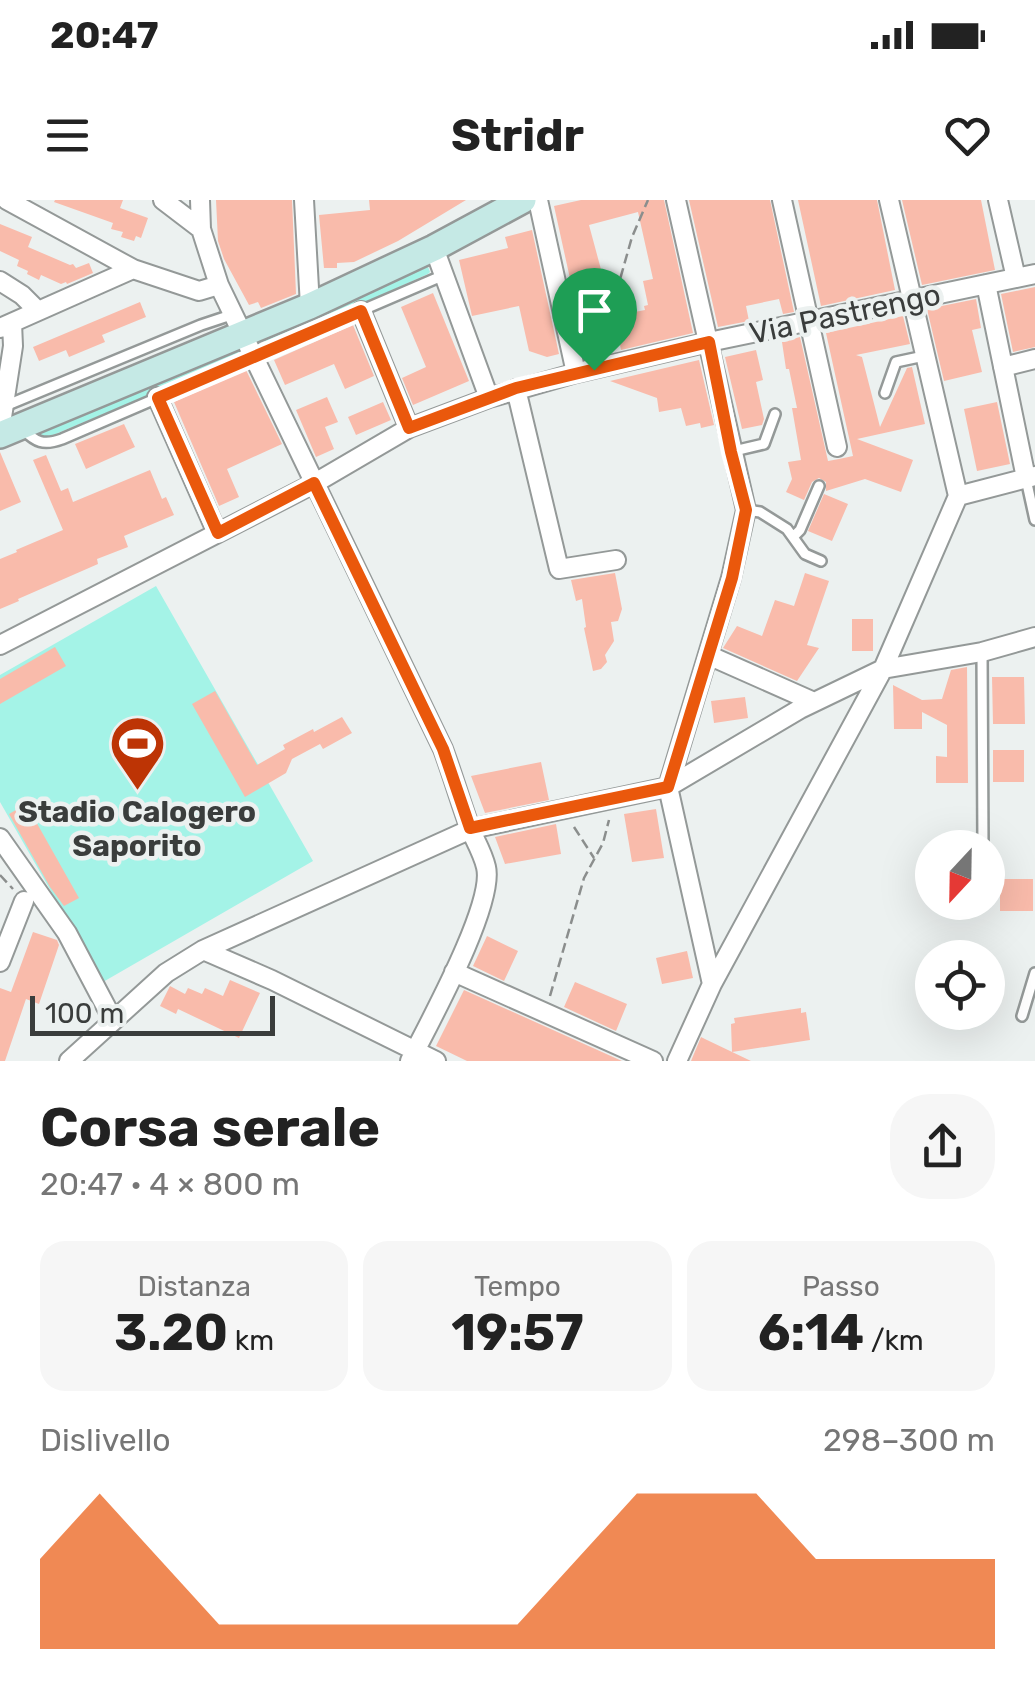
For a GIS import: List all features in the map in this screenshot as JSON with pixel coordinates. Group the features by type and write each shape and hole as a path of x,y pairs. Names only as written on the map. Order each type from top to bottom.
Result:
{"main road":[{"path":"6,424 244,336 434,248 522,200"}],"street":[{"path":"7,200 133,270 198,291 219,285"},
{"path":"163,200 201,229"},
{"path":"200,200 201,229 219,285 443,749 487,868 482,907 412,1056"},
{"path":"304,200 310,306"},
{"path":"538,200 585,372"},
{"path":"676,200 746,510 732,578 668,787 712,984"},
{"path":"782,200 837,448"},
{"path":"677,1061 712,984 883,669 958,496 889,200"},
{"path":"998,200 1026,276"},
{"path":"434,248 489,398"},
{"path":"6,424 12,346 6,325 133,270"},
{"name":"Via Pastrengo","path":"0,645 314,483 409,428 516,388 808,320 1026,276"},
{"path":"0,281 22,294 38,311"},
{"path":"958,496 1030,477 986,284"},
{"path":"361,311 409,428"},
{"path":"1002,367 1035,359"},
{"path":"516,388 559,569 616,560"},
{"path":"158,398 218,533"},
{"path":"69,1061 166,973 203,950 470,828 668,787 814,702 883,669 982,652 1035,637"},
{"path":"708,656 814,702"},
{"path":"0,838 67,933 113,1020"},
{"path":"0,962 24,900"},
{"path":"203,950 272,980 412,1056 436,1061"},
{"path":"454,972 653,1061"}],"lane":[{"path":"6,424 46,444 158,398 244,336 361,311 444,274"},
{"path":"885,393 896,362 924,356"},
{"path":"731,452 764,444 775,414"},
{"path":"1030,477 1035,520"},
{"path":"793,537 820,486"},
{"path":"746,510 760,512 787,529 805,554 821,561"},
{"path":"982,652 982,830"},
{"path":"1022,1016 1035,974"}],"path":[{"path":"585,372 648,200"},
{"path":"545,1012 578,896 603,843 611,814 610,800"},
{"path":"568,809 572,825 594,860"}],"green space":[{"path":"428,267 428,274 269,345 264,343 266,338"},
{"path":"241,348 244,355 46,438 41,436 42,431"},
{"name":"Stadio Calogero Saporito","path":"156,586 313,861 103,982 0,802 0,675"}],"building":[{"path":"55,200 123,200 120,208 148,218 141,238 136,236 134,241 111,229 113,223"},
{"path":"216,200 292,200 296,294 261,308 258,302 249,305 218,241"},
{"path":"369,200 466,200 398,241 354,262 324,268 319,215 370,210"},
{"path":"581,200 664,200 693,333 621,350 618,334 584,342 554,206","holes":["638,212 653,279 643,281 648,305 645,310 609,317 616,285 606,288 589,225"]},
{"path":"689,200 770,200 794,312 783,314 779,299 746,306 749,321 718,327"},
{"path":"798,200 877,200 895,290 821,306"},
{"path":"902,200 981,200 995,270 922,285"},
{"path":"0,224 32,237 28,247 76,268 89,263 93,273 67,284 27,274 17,266 19,260 0,251"},
{"path":"532,230 559,354 547,357 529,351 519,306 472,316 459,260 508,248 505,237"},
{"path":"1035,287 1035,347 1013,352 1001,294"},
{"path":"433,293 469,381 413,405 402,378 426,367 401,307"},
{"path":"976,299 981,328 972,330 982,372 944,381 927,309"},
{"path":"140,302 146,317 102,335 105,342 69,357 66,350 39,361 33,347"},
{"path":"903,316 910,344 856,355 862,357 880,427 907,368 912,367 925,424 857,439 913,460 901,492 865,479 826,491 826,482 819,478 812,482 804,500 786,492 792,479 788,462 801,460 792,408 797,408 782,342 800,337 828,461 853,456 826,333"},
{"path":"353,325 374,376 345,389 334,364 285,385 274,360"},
{"path":"756,350 763,380 756,382 764,419 762,425 742,429 725,357"},
{"path":"699,360 714,425 686,426 681,408 659,412 657,398 610,381"},
{"path":"246,370 282,444 227,469 239,497 219,506 174,402"},
{"path":"327,397 338,422 325,427 334,449 316,457 296,410"},
{"path":"383,402 391,420 356,435 348,417"},
{"path":"997,402 1010,464 977,471 964,409"},
{"path":"124,424 135,447 86,469 75,444"},
{"path":"0,452 21,502 0,511"},
{"path":"46,455 61,491 68,488 73,502 150,470 162,499 166,497 174,515 124,536 128,547 97,559 98,564 0,609 0,559 63,530 33,460"},
{"path":"824,494 848,504 832,541 808,531"},
{"path":"615,573 622,609 618,621 611,622 614,641 605,655 607,662 593,671 582,599 576,601 571,580"},
{"path":"805,573 829,581 807,645 819,648 797,681 723,648 737,626 762,636 775,600 794,606"},
{"path":"852,619 873,619 873,651 852,651"},
{"path":"55,647 66,666 0,704 0,679"},
{"path":"967,667 968,783 936,783 936,756 947,757 947,725 922,712 922,729 894,729 893,685 922,700 942,699 951,670"},
{"path":"992,677 1024,677 1025,724 993,724"},
{"path":"215,691 257,765 285,749 283,745 342,717 352,733 323,749 320,744 292,759 286,773 245,797 192,704"},
{"path":"745,697 748,718 714,723 711,701"},
{"path":"993,750 1024,750 1024,782 993,782"},
{"path":"541,762 549,800 485,813 471,776"},
{"path":"26,804 79,898 64,906 9,814"},
{"path":"656,809 664,858 632,862 624,814"},
{"path":"556,824 561,854 505,864 495,837"},
{"path":"1005,879 1033,879 1033,911 1005,911"},
{"path":"33,932 57,940 59,945 39,1004 26,999 5,1061 0,1061 0,988 11,992"},
{"path":"487,936 518,951 504,981 473,966"},
{"path":"687,951 693,978 662,984 656,958"},
{"path":"230,980 260,993 239,1038 178,1009 176,1014 160,1006 170,986 185,994 188,988 202,994 205,988 223,996"},
{"path":"575,982 627,1004 616,1031 564,1007"},
{"path":"464,990 622,1061 467,1061 436,1046"},
{"path":"801,1008 801,1013 806,1012 810,1040 732,1052 734,1018"},
{"path":"701,1037 707,1040 751,1061 691,1061"}],"place":[{"name":"Stadio Calogero Saporito","path":"137,793"}],"route":[{"path":"361,311 409,428 516,388 594,370 709,342 746,510 732,578 668,787 470,828 443,749 314,483 218,533 158,398 361,311"}]}
